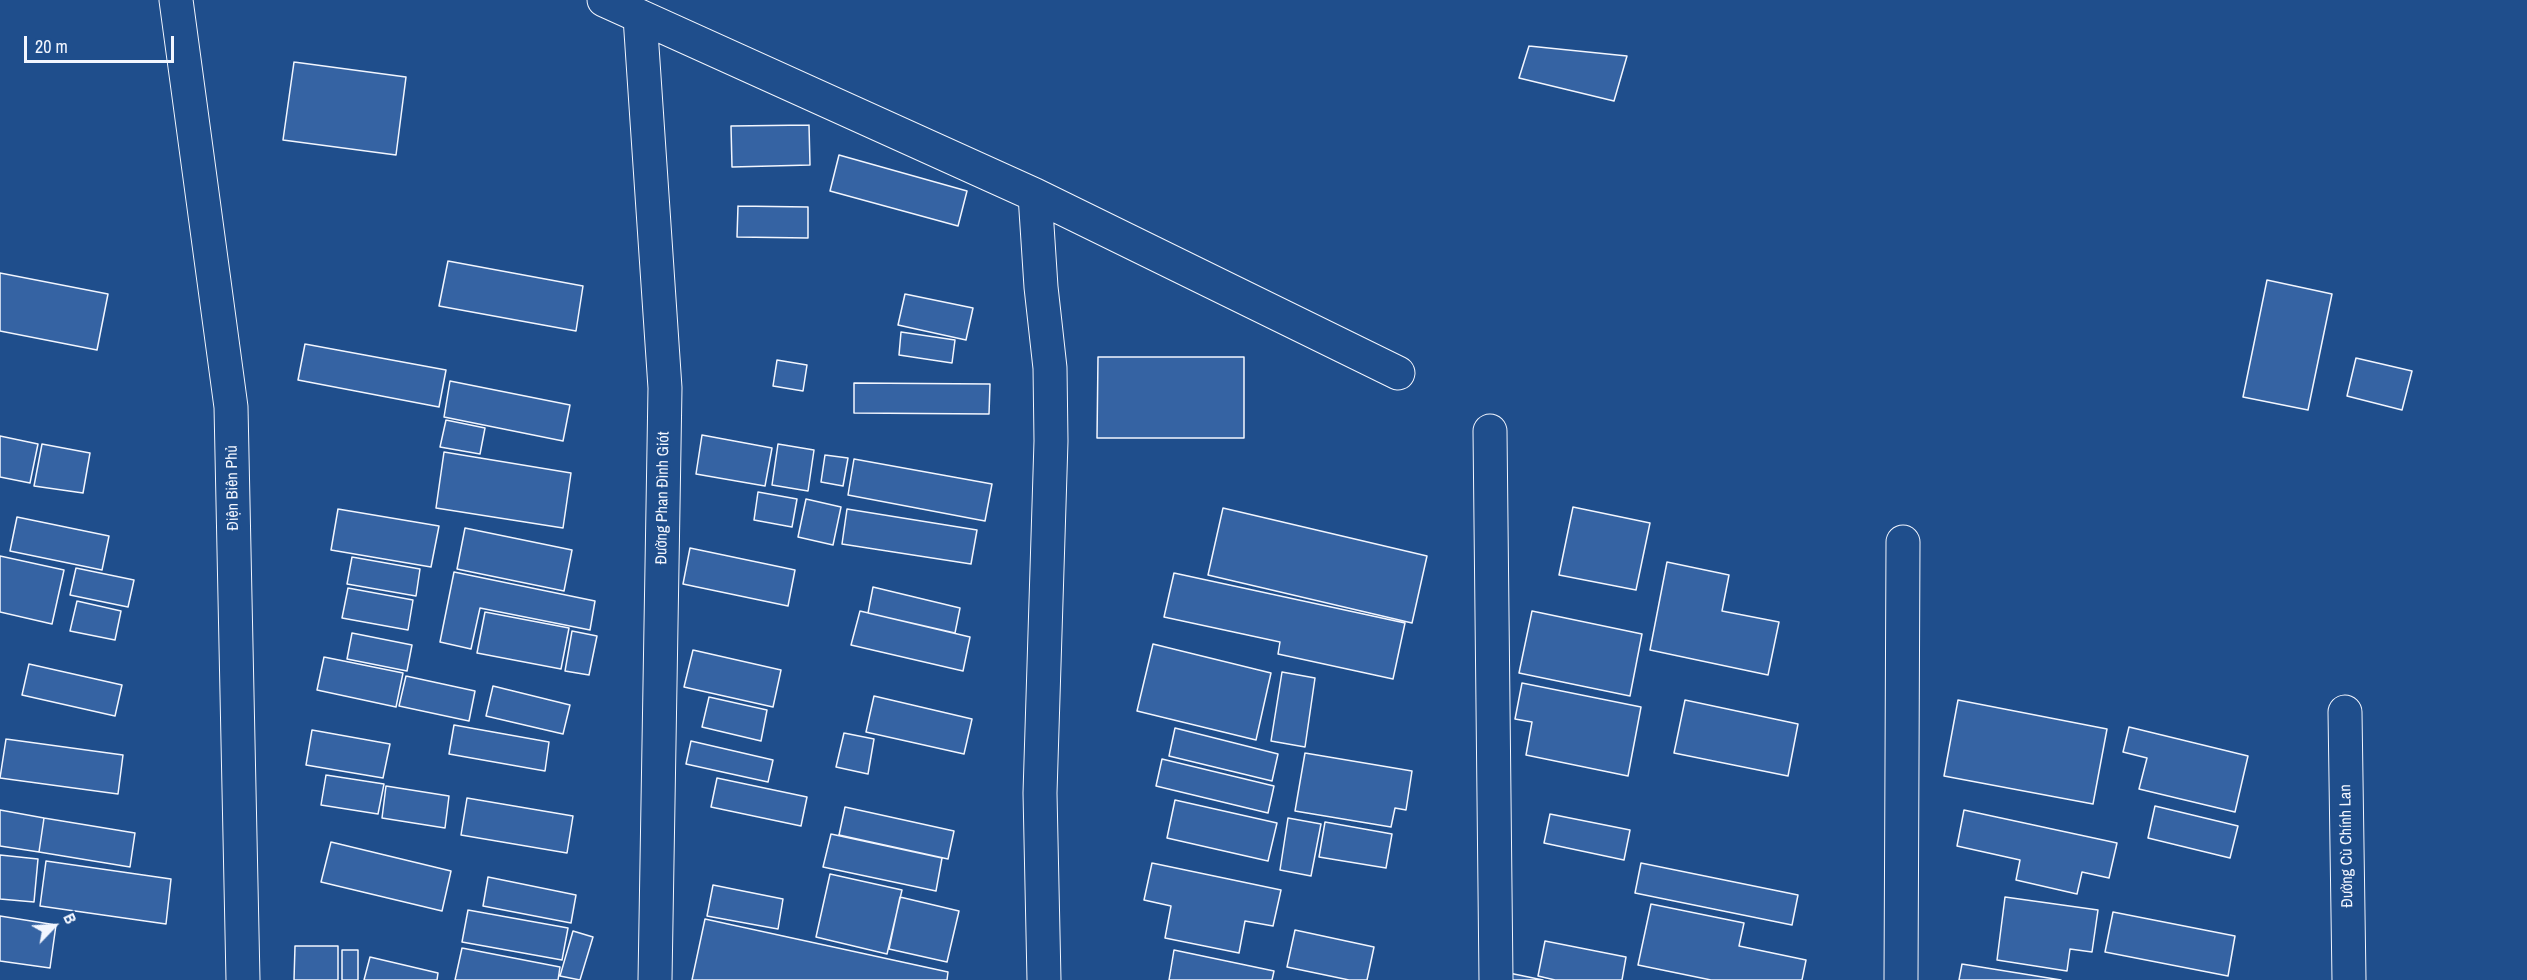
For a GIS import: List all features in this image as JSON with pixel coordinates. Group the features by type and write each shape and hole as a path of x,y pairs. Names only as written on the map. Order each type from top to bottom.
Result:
{"street":[{"name":"Điện Biên Phủ","path":"176,0 231,407 243,980"},
{"path":"604,0 1035,195 1398,374"},
{"name":"Đường Phan Đình Giót","path":"640,17 664,388 656,980"},
{"path":"1035,195 1041,287 1050,368 1051,441 1040,793 1044,980"},
{"path":"1490,431 1496,980"},
{"path":"1902,980 1903,542"},
{"name":"Đường Cù Chính Lan","path":"2345,712 2349,980"}],"building":[{"path":"1529,46 1627,56 1614,101 1519,78"},
{"path":"294,62 406,77 396,155 283,140"},
{"path":"809,125 810,165 732,167 731,126"},
{"path":"839,155 967,191 958,226 830,191"},
{"path":"738,206 808,207 808,238 737,237"},
{"path":"448,261 583,286 576,331 439,306"},
{"path":"0,273 108,294 97,350 0,331"},
{"path":"2267,280 2332,294 2308,410 2243,397"},
{"path":"905,294 973,308 966,340 898,325"},
{"path":"901,332 955,340 952,363 899,355"},
{"path":"305,344 446,370 439,407 298,380"},
{"path":"1098,357 1244,357 1244,438 1097,438"},
{"path":"2356,358 2412,371 2402,410 2347,396"},
{"path":"777,360 807,365 803,391 773,386"},
{"path":"450,381 570,405 563,441 444,417"},
{"path":"854,383 990,384 989,414 854,413"},
{"path":"446,420 485,428 480,454 440,447"},
{"path":"702,435 772,448 765,486 696,474"},
{"path":"0,436 38,444 30,483 0,477"},
{"path":"42,444 90,453 83,493 34,486"},
{"path":"778,444 814,450 808,491 772,485"},
{"path":"444,452 571,473 563,528 436,508"},
{"path":"825,455 848,458 843,486 821,482"},
{"path":"854,459 992,484 985,521 848,495"},
{"path":"758,492 797,499 792,527 754,520"},
{"path":"806,499 841,507 833,545 798,537"},
{"path":"1573,507 1650,523 1636,590 1559,575"},
{"path":"1223,508 1427,556 1412,623 1208,575"},
{"path":"338,509 439,526 431,567 331,550"},
{"path":"847,509 977,530 971,564 842,544"},
{"path":"17,517 109,536 102,570 10,551"},
{"path":"465,528 572,550 564,591 457,569"},
{"path":"690,548 795,570 788,606 683,584"},
{"path":"0,556 64,570 52,624 0,612"},
{"path":"352,557 420,569 416,596 347,584"},
{"path":"1667,562 1729,575 1722,611 1779,622 1768,675 1650,650"},
{"path":"76,568 134,580 128,607 70,595"},
{"path":"454,572 595,601 590,630 480,608 471,649 440,642"},
{"path":"1174,573 1405,623 1393,679 1278,654 1280,642 1164,617"},
{"path":"873,587 960,608 955,633 868,613"},
{"path":"348,588 413,600 408,630 342,618"},
{"path":"77,601 121,611 115,640 70,631"},
{"path":"860,611 970,637 963,671 851,645"},
{"path":"1532,611 1642,634 1630,696 1519,673"},
{"path":"485,612 569,628 561,669 477,653"},
{"path":"572,631 597,636 589,675 565,671"},
{"path":"352,633 412,645 407,671 347,659"},
{"path":"1153,644 1271,673 1256,740 1137,711"},
{"path":"693,650 781,670 773,707 684,687"},
{"path":"324,657 403,673 396,707 317,690"},
{"path":"29,664 122,685 115,716 22,695"},
{"path":"1282,672 1315,678 1305,747 1271,741"},
{"path":"406,676 475,691 469,721 399,706"},
{"path":"1522,683 1641,707 1628,776 1526,755 1532,722 1515,719"},
{"path":"493,686 570,705 563,734 486,716"},
{"path":"874,696 972,719 964,754 866,732"},
{"path":"709,697 767,710 761,741 702,727"},
{"path":"1685,700 1798,724 1788,776 1674,753"},
{"path":"1958,700 2107,729 2093,804 1944,776"},
{"path":"454,725 549,742 545,771 449,754"},
{"path":"2129,727 2248,756 2235,812 2139,789 2147,758 2123,752"},
{"path":"1175,728 1278,754 1272,781 1169,756"},
{"path":"312,730 390,744 383,778 306,765"},
{"path":"844,733 874,739 868,774 836,767"},
{"path":"6,739 123,755 118,794 0,778"},
{"path":"691,741 773,760 768,782 686,764"},
{"path":"1305,753 1412,771 1406,810 1395,808 1391,827 1295,811"},
{"path":"1162,759 1274,786 1268,813 1156,786"},
{"path":"326,775 384,784 378,814 321,805"},
{"path":"717,778 807,797 801,826 711,807"},
{"path":"386,786 449,796 445,828 382,818"},
{"path":"467,798 573,816 567,853 461,835"},
{"path":"1175,800 1277,823 1268,861 1167,838"},
{"path":"2155,806 2238,826 2230,858 2148,838"},
{"path":"845,807 954,831 948,859 839,835"},
{"path":"0,810 44,818 39,852 0,846"},
{"path":"1964,810 2117,843 2109,878 2082,872 2077,894 2016,880 2020,860 1957,846"},
{"path":"1550,814 1630,830 1624,860 1544,843"},
{"path":"44,818 135,833 130,867 39,852"},
{"path":"1288,818 1321,824 1311,876 1280,870"},
{"path":"1325,822 1392,834 1386,868 1319,857"},
{"path":"831,834 942,858 936,891 823,867"},
{"path":"331,842 451,871 442,911 321,882"},
{"path":"0,855 38,859 34,902 0,899"},
{"path":"46,861 171,879 166,924 40,906"},
{"path":"1152,863 1281,890 1273,926 1245,921 1239,953 1165,938 1171,906 1144,900"},
{"path":"1641,863 1798,895 1792,925 1635,893"},
{"path":"830,874 902,890 887,954 816,937"},
{"path":"488,877 576,895 571,923 483,906"},
{"path":"713,885 783,899 778,929 707,916"},
{"path":"900,897 959,911 947,962 889,949"},
{"path":"2005,897 2098,910 2092,952 2070,949 2067,971 1997,960"},
{"path":"1651,904 1744,923 1739,946 1806,960 1802,980 1711,980 1638,965"},
{"path":"468,910 568,928 562,960 462,942"},
{"path":"2113,912 2235,936 2228,976 2105,952"},
{"path":"0,916 56,925 50,968 0,961"},
{"path":"705,919 948,972 947,980 692,980"},
{"path":"1295,930 1374,947 1367,980 1349,980 1287,967"},
{"path":"573,931 593,937 580,980 560,976"},
{"path":"1545,941 1626,957 1622,980 1555,980 1538,976"},
{"path":"295,946 338,946 338,980 294,980"},
{"path":"462,948 560,967 558,980 455,980"},
{"path":"342,950 358,950 358,980 342,980"},
{"path":"1174,950 1274,971 1272,980 1169,980"},
{"path":"370,957 438,973 437,980 364,980"},
{"path":"1962,964 2061,980 1959,980"},
{"path":"1509,973 1543,980 1508,980"}]}
